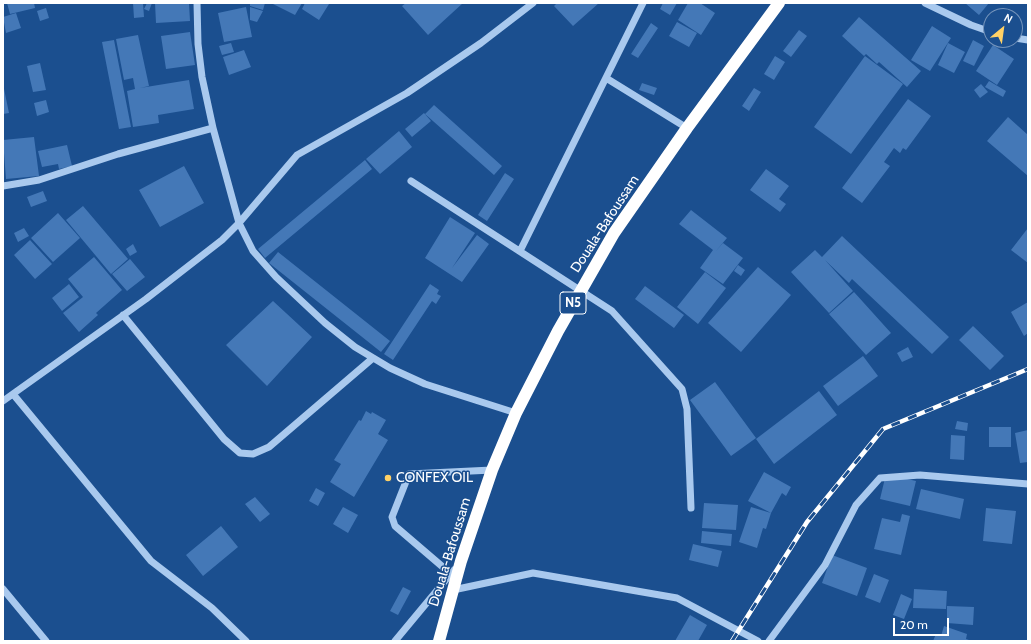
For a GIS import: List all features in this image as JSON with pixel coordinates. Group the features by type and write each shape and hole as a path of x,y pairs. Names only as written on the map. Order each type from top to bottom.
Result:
{"highway":[{"name":"Douala-Bafoussam","path":"439,641 461,561 492,470 516,413 580,290 614,234 686,128 779,3"}],"street":[{"path":"197,3 199,57 213,128 239,223 254,251 276,277 325,323 355,348 390,368 425,384 516,413"},
{"path":"3,402 195,262 222,240 239,223 297,155 408,93 481,43 533,3"},
{"path":"520,251 643,3"},
{"path":"925,3 971,26 983,30"},
{"path":"606,78 686,128"},
{"path":"3,186 39,180 118,154 213,128"},
{"path":"411,181 612,311 682,389 686,409 691,508"},
{"path":"123,315 224,439 240,453 253,454 268,446 373,358"},
{"path":"13,394 151,561 212,608 246,641"},
{"path":"451,574 395,526 392,517 409,474 492,470"},
{"path":"769,641 825,565 856,505 880,478 920,475 1028,484"},
{"path":"395,641 461,561"},
{"path":"453,590 533,573 677,598 758,641"},
{"path":"3,589 46,641"}],"building":[{"path":"7,3 34,3 35,8 10,14"},
{"path":"133,3 143,3 144,17 134,18"},
{"path":"147,3 152,3 149,11 144,9"},
{"path":"155,3 189,3 190,21 156,23"},
{"path":"250,3 265,3 263,10 250,6"},
{"path":"271,3 302,3 295,15"},
{"path":"305,3 329,4 319,20 302,9"},
{"path":"406,3 463,3 428,35 402,6"},
{"path":"557,3 599,3 573,26 554,6"},
{"path":"663,3 677,3 670,15 660,9"},
{"path":"688,3 700,3 715,13 701,35 678,20"},
{"path":"965,3 989,3 983,8 979,15"},
{"path":"246,7 252,37 224,42 218,13"},
{"path":"250,7 263,11 257,22 250,20"},
{"path":"46,8 49,18 40,21 37,11"},
{"path":"16,13 21,28 6,33 3,17"},
{"path":"859,17 921,71 907,87 879,62 877,64 866,54 864,56 842,36"},
{"path":"677,22 697,33 689,47 669,36"},
{"path":"651,23 658,28 638,58 631,54"},
{"path":"932,26 951,38 930,71 911,60"},
{"path":"799,30 807,36 791,57 783,51"},
{"path":"190,32 195,65 166,69 161,36"},
{"path":"138,35 149,86 140,88 189,80 194,109 158,115 159,123 133,127 127,91 135,89 133,78 124,80 116,39"},
{"path":"114,40 131,127 119,129 102,42"},
{"path":"973,40 983,45 974,66 963,61"},
{"path":"231,43 234,52 222,55 219,46"},
{"path":"948,43 965,52 954,73 938,65"},
{"path":"991,48 998,48 1014,59 997,85 976,71"},
{"path":"244,50 251,67 229,75 223,57"},
{"path":"775,56 785,62 774,80 764,74"},
{"path":"865,56 903,84 851,154 814,127"},
{"path":"40,63 46,90 33,92 27,66"},
{"path":"989,81 1006,91 1003,97 985,87"},
{"path":"642,83 657,88 654,95 639,90"},
{"path":"3,84 9,113 3,114"},
{"path":"981,84 988,92 980,98 974,90"},
{"path":"754,88 761,92 749,111 742,106"},
{"path":"908,99 931,116 906,150 903,148 900,153 894,148 884,162 890,166 862,203 842,188"},
{"path":"46,100 49,112 37,116 34,103"},
{"path":"434,105 502,166 494,175 425,114"},
{"path":"424,113 431,121 412,137 405,129"},
{"path":"1008,117 1028,135 1028,176 987,141"},
{"path":"399,131 412,147 380,174 366,159"},
{"path":"34,137 39,176 6,179 3,140"},
{"path":"67,145 72,166 59,169 58,164 42,167 38,151"},
{"path":"365,160 372,169 265,258 258,249"},
{"path":"184,166 204,203 160,227 139,190"},
{"path":"766,169 789,186 779,199 786,204 780,212 750,190"},
{"path":"505,173 514,179 487,221 478,215"},
{"path":"43,191 47,201 31,207 27,197"},
{"path":"83,206 128,259 111,274 66,220"},
{"path":"691,210 727,238 715,252 723,243 743,258 723,284 700,268 713,250 679,224"},
{"path":"58,213 80,238 53,262 31,238"},
{"path":"450,217 475,233 452,268 477,235 489,244 462,282 425,258"},
{"path":"24,228 29,236 18,242 14,233"},
{"path":"1028,228 1028,263 1011,250"},
{"path":"842,236 949,337 932,354 852,279 849,283 825,260 853,291 829,313 791,272 815,250 822,257"},
{"path":"30,240 52,264 35,279 14,255"},
{"path":"133,244 137,252 130,256 126,249"},
{"path":"278,252 390,341 381,352 269,263"},
{"path":"94,257 122,290 96,313 98,315 79,332 63,313 83,297 68,279"},
{"path":"130,259 145,277 127,291 112,274"},
{"path":"738,265 745,270 741,276 734,271"},
{"path":"758,267 791,295 741,352 708,323"},
{"path":"705,272 726,288 698,324 677,307"},
{"path":"69,284 79,297 62,311 52,298"},
{"path":"430,284 439,290 437,294 441,296 436,304 432,301 393,360 384,354"},
{"path":"645,286 684,315 674,328 635,299"},
{"path":"854,292 891,333 866,355 829,314"},
{"path":"273,301 312,337 267,386 226,345"},
{"path":"1028,302 1028,333 1024,336 1011,312"},
{"path":"973,326 1004,356 990,370 959,340"},
{"path":"908,347 913,357 902,362 897,353"},
{"path":"863,356 878,376 838,406 823,386"},
{"path":"715,382 756,438 731,456 690,400"},
{"path":"819,391 837,415 774,464 756,439"},
{"path":"366,411 371,414 372,412 386,420 378,434 388,440 354,497 330,482 341,464 334,460 359,420 361,421"},
{"path":"957,421 968,423 967,431 955,429"},
{"path":"989,427 1011,427 1011,447 989,447"},
{"path":"1028,430 1028,462 1020,463 1015,433"},
{"path":"951,435 965,436 964,460 950,459"},
{"path":"764,472 791,487 786,496 782,493 771,513 748,501"},
{"path":"886,474 916,481 910,506 880,499"},
{"path":"316,488 325,493 318,506 309,501"},
{"path":"921,489 964,499 960,519 916,509"},
{"path":"255,497 270,514 260,522 245,504"},
{"path":"704,503 738,505 736,530 702,528"},
{"path":"343,507 358,515 348,533 333,524"},
{"path":"751,507 771,513 766,529 763,528 757,548 739,542"},
{"path":"986,508 1016,511 1012,544 983,541"},
{"path":"902,514 910,516 901,555 874,549 882,518 900,522"},
{"path":"221,526 238,547 203,576 186,555"},
{"path":"702,531 732,534 731,546 701,543"},
{"path":"693,544 722,551 718,567 689,560"},
{"path":"832,555 867,568 857,596 822,583"},
{"path":"874,574 889,580 880,603 865,597"},
{"path":"403,587 411,591 398,615 390,611"},
{"path":"914,589 947,591 946,609 913,608"},
{"path":"901,594 912,599 904,619 893,615"},
{"path":"947,606 974,607 973,625 947,623"},
{"path":"690,615 707,625 698,641 675,641"},
{"path":"944,626 967,634 966,639 972,641 933,641 936,634 941,636"}],"railway":[{"path":"732,641 807,522 883,429 1028,369"}],"place":[{"name":"CONFEX OIL","path":"388,478"}]}
